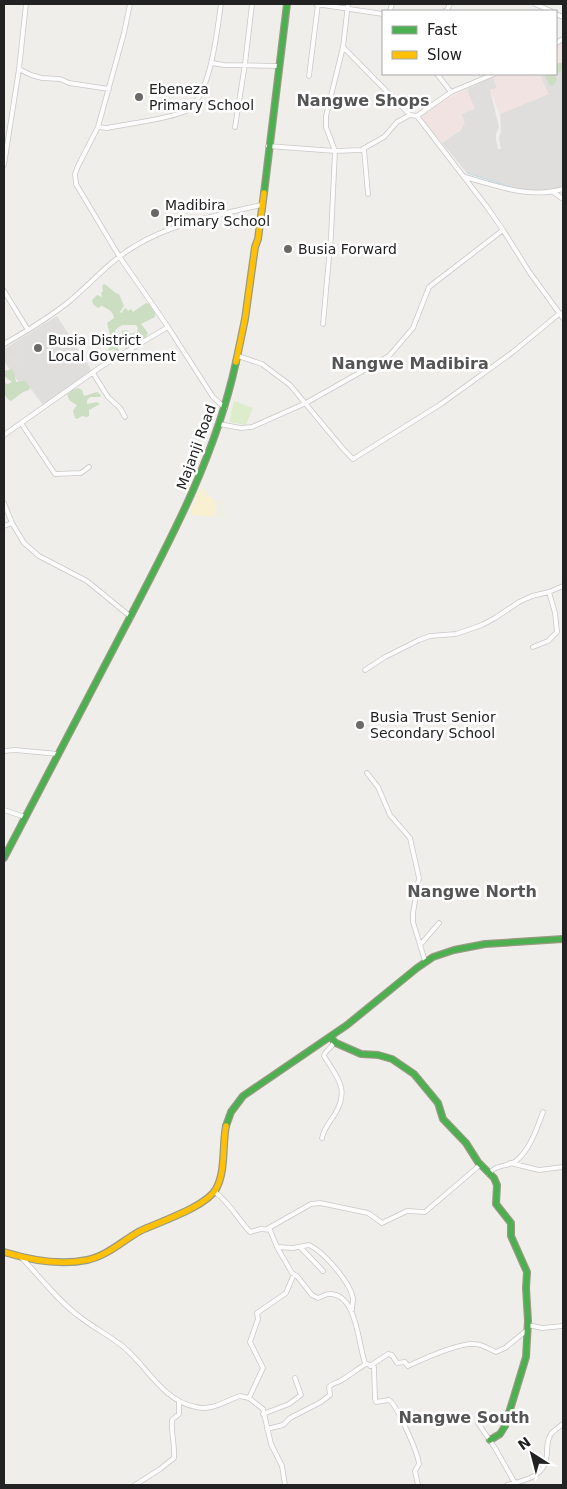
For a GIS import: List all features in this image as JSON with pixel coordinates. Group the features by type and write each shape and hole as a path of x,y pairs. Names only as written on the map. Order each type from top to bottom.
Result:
{"street":[{"path":"4,165 19,69 26,4"},
{"path":"130,4 98,127 78,166 75,179 78,188 119,256 213,397 224,408"},
{"path":"98,127 106,128 184,112 191,107 198,97 212,63 221,4"},
{"path":"235,127 252,4"},
{"name":"Majanji Road","path":"4,858 180,521 201,475 219,424 238,356 255,247 258,239 287,4"},
{"path":"309,76 317,4 348,6 382,14"},
{"path":"535,4 549,10"},
{"path":"323,324 331,236 335,151 326,127 326,116 343,47 348,6"},
{"path":"343,47 410,115"},
{"path":"212,63 224,66 245,64 279,66"},
{"path":"19,69 42,78 60,79 69,83 109,89"},
{"path":"438,75 451,92"},
{"path":"268,146 335,151 364,149 384,137 397,122 410,115 417,116 451,92 492,75"},
{"path":"417,116 504,230 530,273 563,318"},
{"path":"364,149 368,194"},
{"path":"465,177 520,192 553,192 563,189"},
{"path":"553,192 563,199"},
{"path":"4,344 28,330 69,301 119,256 140,243 164,232 261,205"},
{"path":"219,424 241,428 252,427 306,403 389,356 413,328 429,287 504,230"},
{"path":"4,291 28,330"},
{"path":"238,356 262,364 290,385 353,460 441,404 513,352 560,313"},
{"path":"4,435 93,373 168,327"},
{"path":"93,373 108,398 120,408 125,416"},
{"path":"21,422 55,474 81,473 89,467"},
{"path":"4,503 12,523 24,543 39,556 87,580 131,617"},
{"path":"4,526 12,523"},
{"path":"364,670 419,640 430,636 456,634 473,628 495,618 519,602 563,586"},
{"path":"533,647 548,641 557,632 555,613 549,592"},
{"path":"4,751 15,750 58,754"},
{"path":"367,773 378,787 390,815 410,838 419,878 413,922 425,961"},
{"path":"4,810 25,817"},
{"path":"421,944 439,923"},
{"path":"4,1252 21,1258 49,1261 73,1261 98,1256 137,1233 194,1206 215,1192 220,1176 225,1126 234,1107 248,1092 332,1039 425,961 444,952 468,947 563,939"},
{"path":"322,1138 326,1127 337,1110 342,1093 338,1076 324,1055 333,1046 332,1039"},
{"path":"332,1039 361,1054 378,1055 392,1059 414,1074 438,1103 443,1119 466,1143 480,1165 494,1178 497,1185 496,1204 500,1212 511,1223 511,1236 519,1250 527,1272 528,1327 526,1357 505,1426 500,1434 490,1440"},
{"path":"488,1174 491,1170 516,1162 535,1134 543,1112"},
{"path":"510,1163 539,1170 563,1167"},
{"path":"215,1192 222,1197 250,1232 267,1228 311,1204 320,1203 368,1213 382,1223 407,1211 425,1212 480,1165"},
{"path":"267,1228 270,1230 277,1247 294,1274 315,1297 323,1297 329,1294 340,1297 352,1311"},
{"path":"277,1247 302,1248 309,1245 326,1258 344,1279 353,1299 352,1311 363,1357 368,1365 374,1368 376,1402 388,1400 396,1407 417,1453 419,1464 415,1471 418,1485"},
{"path":"302,1248 323,1271"},
{"path":"21,1258 70,1309 80,1318 126,1349 156,1382 179,1401 195,1407 206,1408 240,1396 249,1398 263,1409 266,1429 272,1447 282,1466 285,1485"},
{"path":"249,1398 263,1368 250,1342 258,1320 257,1313 286,1293 294,1274"},
{"path":"266,1429 283,1426 290,1418 321,1402 330,1395 329,1388 333,1383 340,1381 356,1369 388,1354 392,1355 397,1363 405,1362 408,1366 420,1360 473,1344 485,1345 496,1352 505,1348 528,1327 563,1326"},
{"path":"263,1414 289,1404 301,1395 296,1378"},
{"path":"135,1485 174,1458 175,1448 171,1429 172,1420 180,1414 179,1401"},
{"path":"478,1423 515,1484"},
{"path":"507,1485 515,1484 536,1475 543,1469 547,1460 548,1439 563,1424"}],"shaded area":[{"path":"563,42 563,64 557,67 557,45"},
{"path":"563,64 563,186 551,190 521,190 467,173 442,143 461,130 464,121 461,114 474,109 467,89 493,77 497,88 490,90 499,127 496,140 498,149 501,149 499,139 501,130 500,114 548,94 540,75 557,75"},
{"path":"498,75 540,75 548,94 500,114 490,90 497,88 493,77"},
{"path":"467,89 475,109 461,114 465,124 442,143 420,117 438,103"},
{"path":"57,316 92,371 43,405 25,381 20,384 4,361 4,349"},
{"path":"50,323 51,327 13,350 11,347"},
{"path":"7,351 10,355 15,352 21,361 11,367 4,357 4,353"}],"green space":[{"path":"563,63 563,70 557,74 557,64"},
{"path":"544,75 555,75 557,80 554,85 550,86"},
{"path":"104,284 119,294 124,306 120,312 122,313 126,308 128,311 131,309 133,312 146,303 149,304 155,313 155,317 141,324 148,333 145,339 126,350 122,342 118,348 120,354 115,356 114,349 110,352 107,351 109,349 107,345 109,342 113,343 114,340 110,335 107,323 114,318 113,315 110,310 102,306 98,308 93,304 92,300 97,295 102,297 102,286","holes":["122,325 136,325 138,328 137,332 129,334 127,330 122,331 122,338 116,334 115,330"]},
{"path":"12,369 16,382 25,381 30,387 29,390 11,401 5,395 4,383 12,382 4,376 4,371"},
{"path":"78,388 82,390 84,396 97,392 101,395 100,397 90,397 87,400 87,404 97,402 100,404 89,410 89,416 82,416 77,419 73,411 77,405 70,401 67,395 72,390"},
{"path":"234,401 253,408 246,425 229,422"},
{"path":"216,500 223,501 222,511 225,512 224,518 217,517 218,505 215,504"}],"sand":[{"path":"200,489 206,490 205,494 215,500 214,517 192,515 191,509"}],"waterway":[{"path":"467,173 511,187"},
{"path":"557,188 563,186"}],"traffic: fast":[{"path":"264,193 287,4"},
{"path":"4,858 176,528 217,430 236,362"},
{"path":"226,1126 231,1112 243,1096 347,1025 433,957 454,950 485,944 563,939"},
{"path":"330,1037 336,1043 361,1054 378,1055 392,1059 414,1074 438,1103 443,1119 466,1143 478,1162 494,1178 497,1185 496,1204 511,1223 511,1236 527,1272 528,1321 526,1357 505,1426 500,1434 490,1440"}],"traffic: slow":[{"path":"236,362 245,319 264,193"},
{"path":"4,1252 55,1262 87,1260 108,1252 140,1231 193,1208 211,1196 219,1182 223,1166 226,1126"}],"place":[{"name":"Ebeneza Primary School","path":"139,97"},
{"name":"Madibira Primary School","path":"155,213"},
{"name":"Busia Forward","path":"288,249"},
{"name":"Busia District Local Government","path":"38,348"},
{"name":"Busia Trust Senior Secondary School","path":"360,725"}],"district":[{"name":"Nangwe Shops","path":"363,100"},
{"name":"Nangwe Madibira","path":"410,363"},
{"name":"Nangwe North","path":"472,891"},
{"name":"Nangwe South","path":"464,1417"}]}
